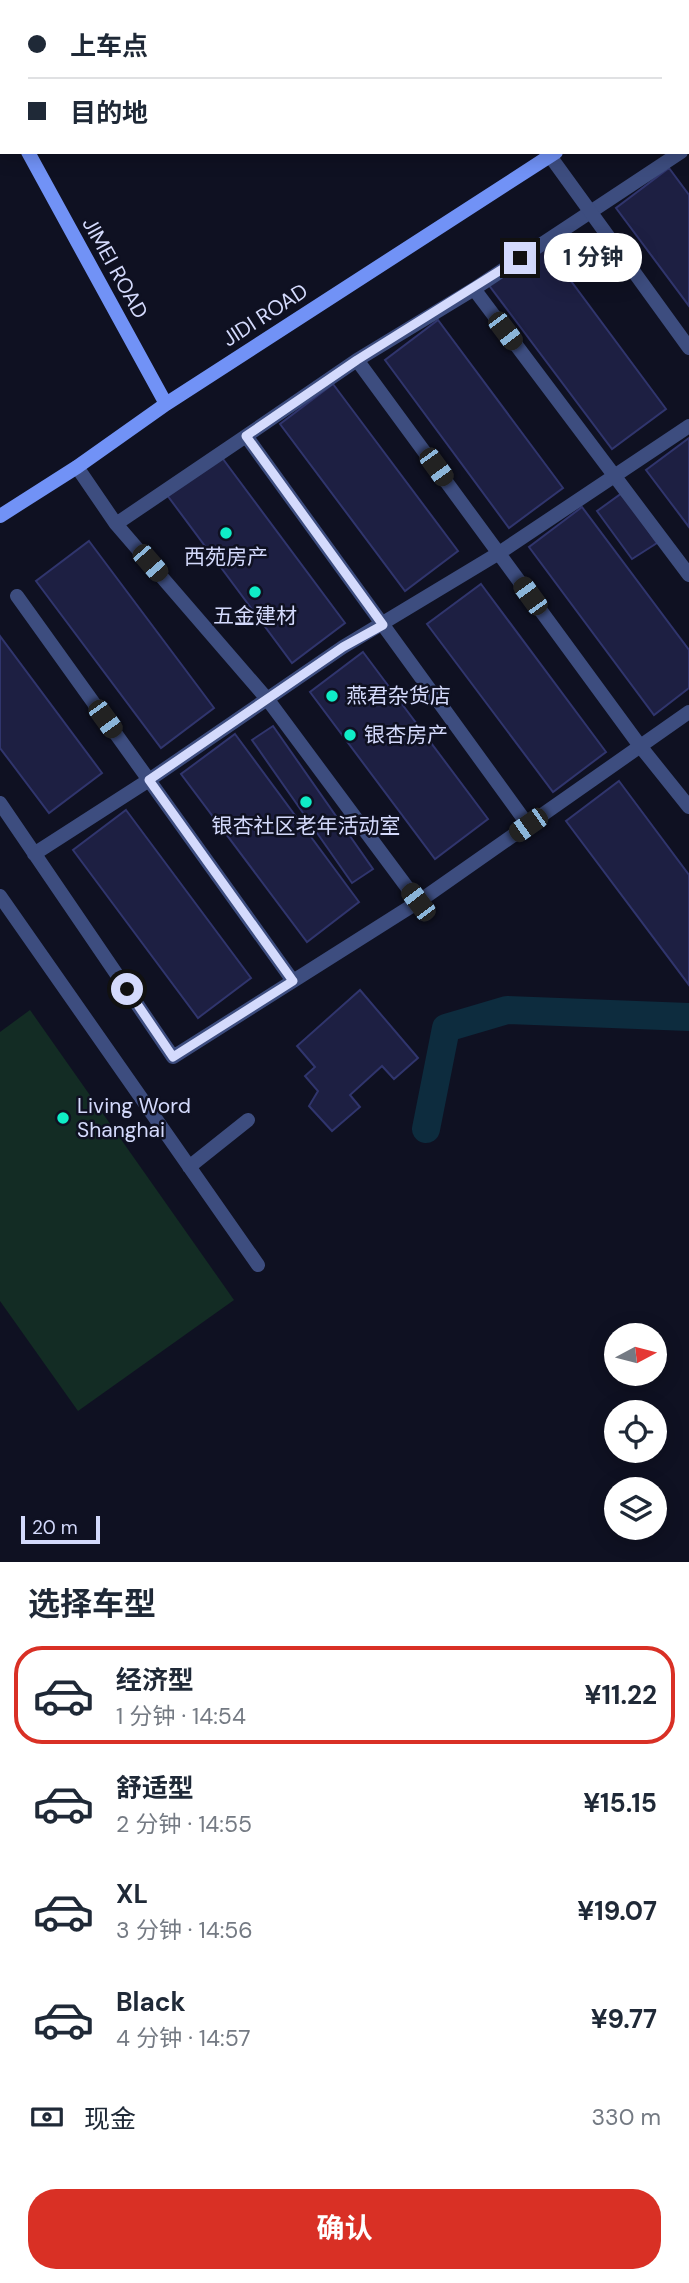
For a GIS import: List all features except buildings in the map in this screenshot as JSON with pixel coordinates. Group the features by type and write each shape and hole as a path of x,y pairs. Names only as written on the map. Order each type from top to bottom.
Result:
{"main road":[{"name":"JIMEI ROAD","path":"29,154 166,404"},
{"name":"JIDI ROAD","path":"0,516 77,467 166,404 553,154"}],"street":[{"path":"553,154 589,210 689,348"},
{"path":"116,524 357,360 474,289 589,210 678,154"},
{"path":"474,289 689,575"},
{"path":"357,360 640,746 689,807"},
{"path":"34,854 149,780 343,647 499,553 689,426"},
{"path":"246,436 528,825"},
{"path":"77,467 116,524 268,699 418,902"},
{"path":"17,596 293,981"},
{"path":"0,803 173,1057 418,902 689,712"},
{"path":"0,896 258,1265"},
{"path":"189,1167 248,1120"}],"green space":[{"name":"Living Word Shanghai","path":"30,1010 234,1300 78,1411 0,1301 0,1032"}],"waterway":[{"path":"426,1129 446,1028 507,1010 689,1017"}],"place":[{"name":"西苑房产","path":"226,533"},
{"name":"五金建材","path":"255,592"},
{"name":"燕君杂货店","path":"332,696"},
{"name":"银杏房产","path":"350,735"},
{"name":"银杏社区老年活动室","path":"306,802"},
{"name":"Living Word Shanghai","path":"63,1118"}],"route":[{"path":"127,989 173,1057 293,981 149,780 343,647 383,625 246,436 357,360 520,258"}]}
